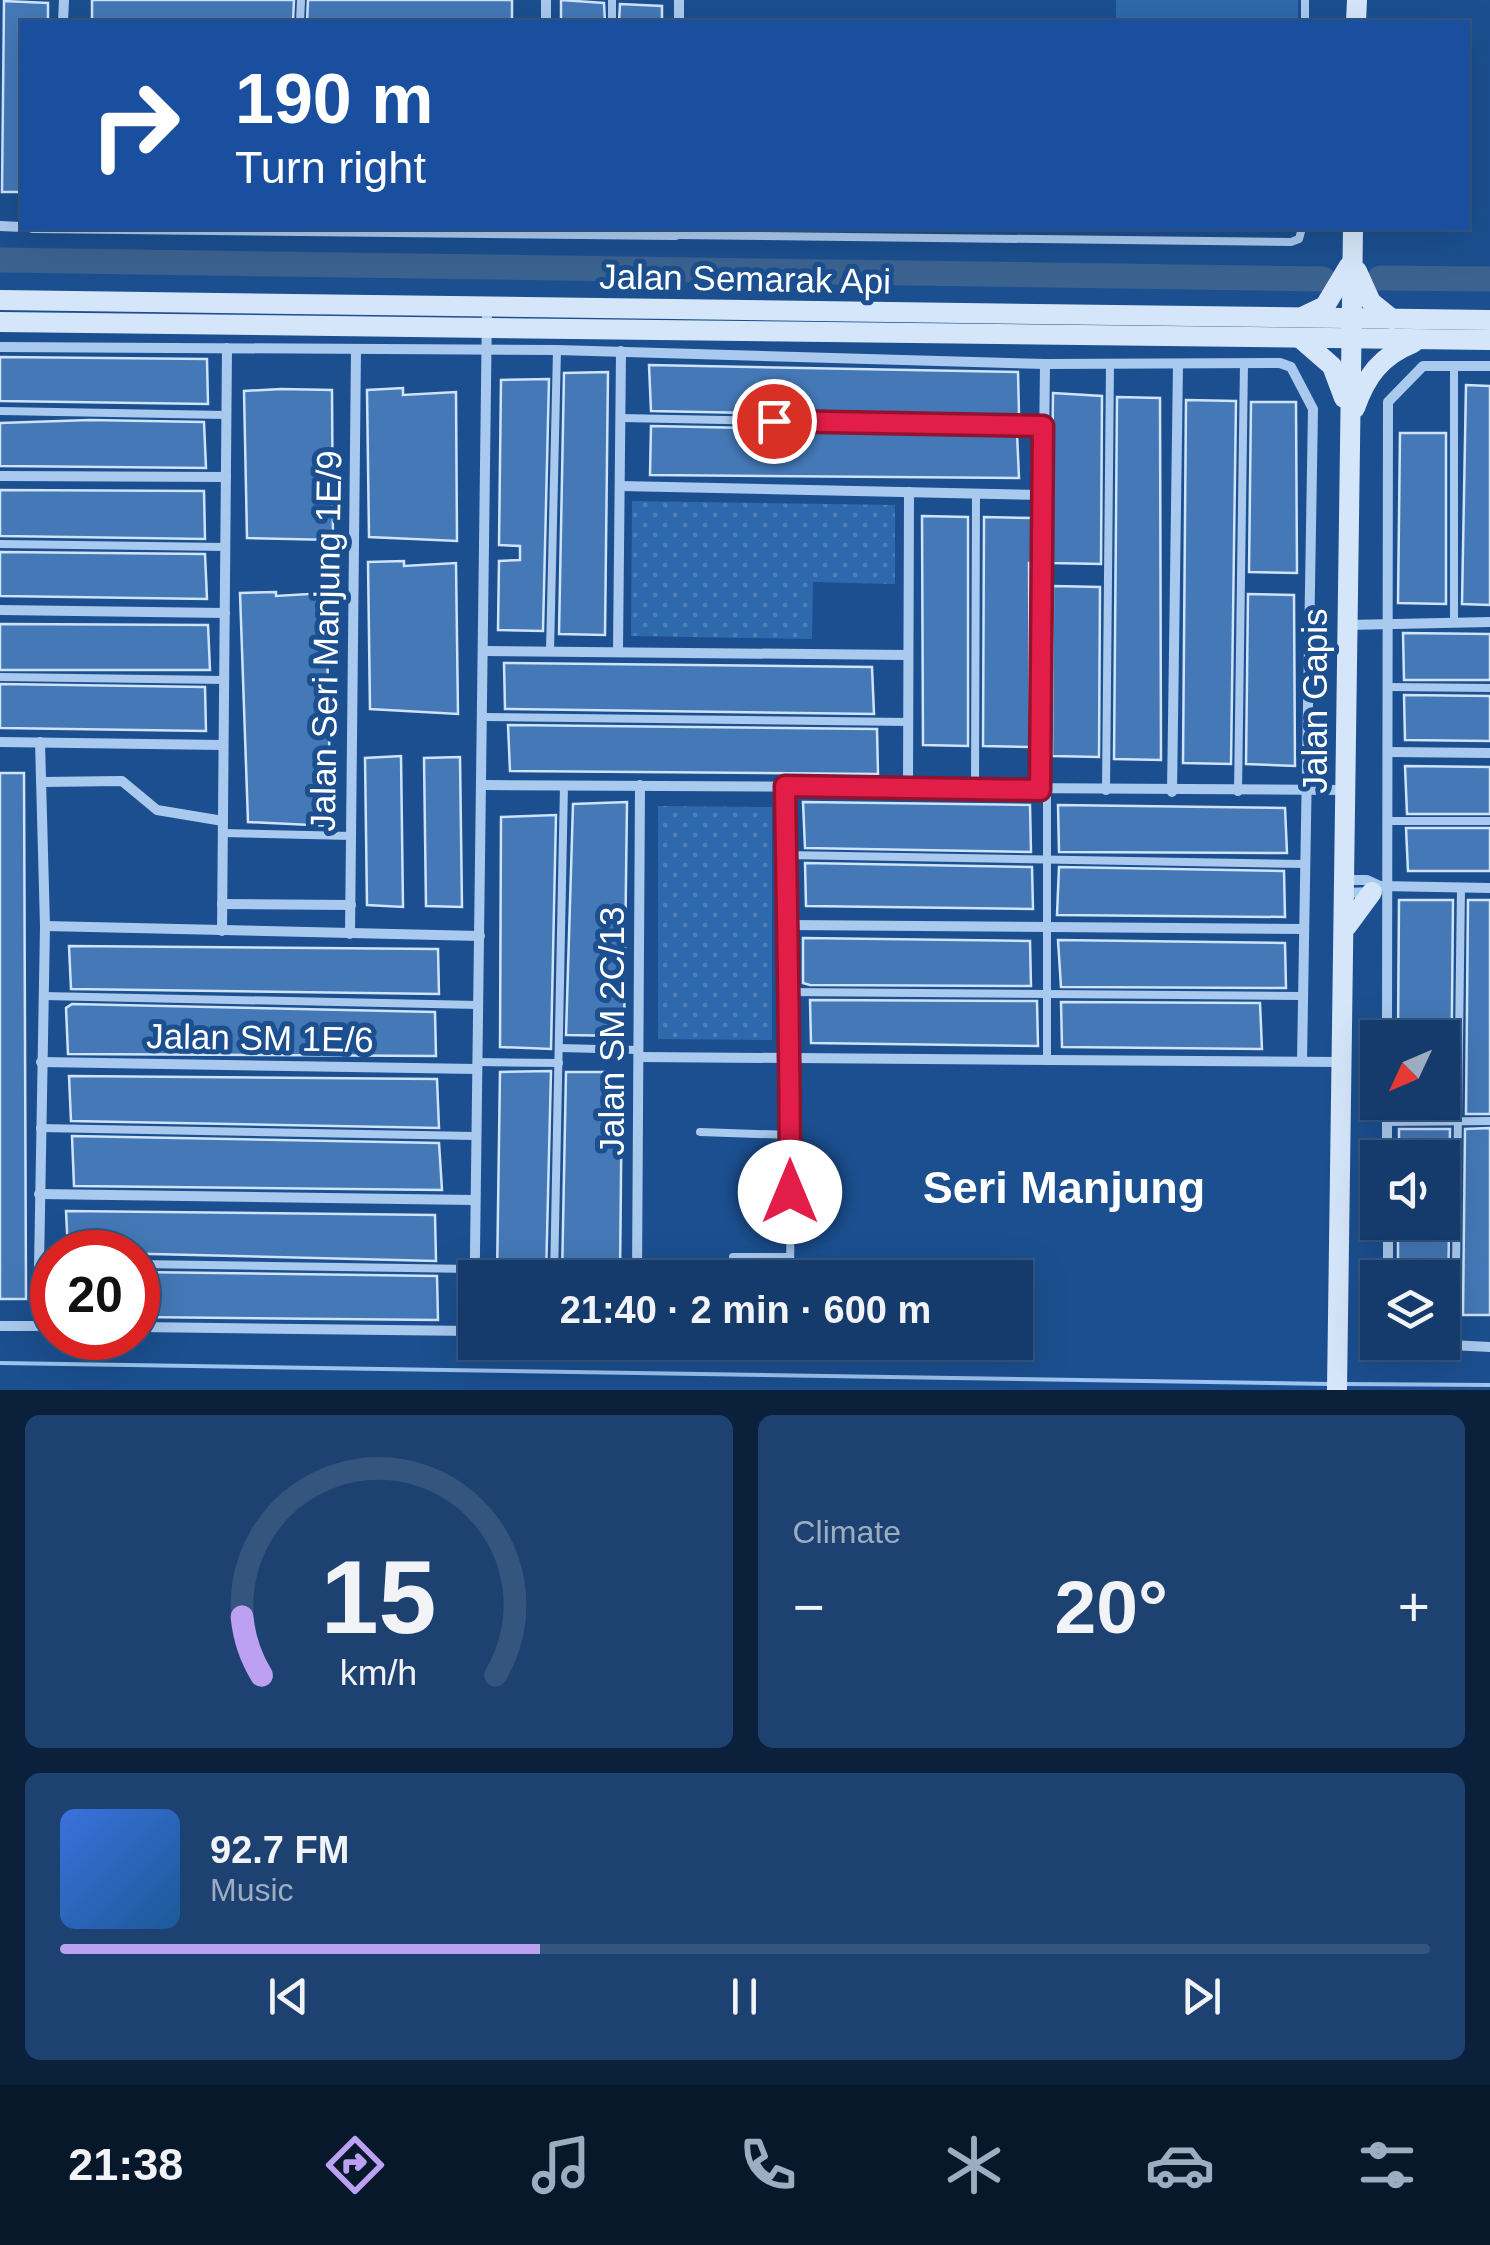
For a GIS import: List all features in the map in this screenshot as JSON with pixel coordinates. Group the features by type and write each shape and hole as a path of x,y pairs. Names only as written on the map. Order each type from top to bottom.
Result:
{"street":[{"path":"543,230 676,231"},
{"name":"Jalan Gapis","path":"1337,1385 1345,930 1366,886 1346,852 1353,230"},
{"path":"1352,260 1372,302 1392,319"},
{"path":"1350,419 1332,366 1299,328 1325,306 1352,260"},
{"name":"Jalan Semarak Api","path":"0,300 486,329"},
{"name":"Jalan Semarak Api","path":"1352,329 1392,319 1490,320"},
{"name":"Jalan Semarak Api","path":"0,322 486,329 1299,328 1352,329 1419,340 1490,340"},
{"path":"474,1260 486,651 486,329"},
{"path":"0,347 356,349 486,329 557,350 1046,364 1244,363 1291,368 1313,409 1302,1062"},
{"path":"1350,419 1372,372 1393,351 1419,340"},
{"path":"222,931 227,348"},
{"name":"Jalan Seri Manjung 1E/9","path":"350,934 356,349"},
{"path":"618,650 621,351"},
{"path":"1044,790 1041,495 1046,364"},
{"path":"1172,792 1178,364"},
{"path":"1385,1020 1366,886 1387,821 1388,402 1424,366 1490,366"},
{"path":"0,476 226,478"},
{"path":"620,486 1041,495"},
{"path":"908,788 909,492"},
{"path":"0,610 224,613"},
{"path":"1347,625 1490,622"},
{"path":"486,651 907,655"},
{"path":"0,742 223,745"},
{"path":"38,1230 45,926 40,742"},
{"path":"1388,752 1490,752"},
{"path":"41,782 122,781 157,810 223,827"},
{"path":"484,785 1172,792 1346,790"},
{"name":"Jalan SM 2C/13","path":"637,1260 642,1054 640,785"},
{"path":"785,786 787,992 792,1060"},
{"path":"1366,886 1490,888"},
{"path":"222,904 351,905"},
{"path":"787,925 1303,929"},
{"path":"45,926 480,936"},
{"path":"642,1054 792,1060 1341,1062"},
{"name":"Jalan SM 1E/6","path":"42,1062 477,1066"},
{"path":"1387,1122 1387,1140"},
{"path":"38,1194 473,1200"},
{"path":"0,1326 30,1326"},
{"path":"160,1327 458,1331"},
{"path":"1460,1346 1490,1347"}],"lane":[{"path":"676,231 1292,242 1299,239 1301,230"},
{"path":"550,650 557,350"},
{"path":"1238,792 1244,363"},
{"path":"1106,791 1110,364"},
{"path":"1454,365 1454,622"},
{"path":"0,411 226,415"},
{"path":"620,418 1043,426"},
{"path":"974,789 976,493"},
{"path":"0,544 225,547"},
{"path":"0,677 224,680"},
{"path":"1389,687 1490,688"},
{"path":"485,717 908,722"},
{"path":"554,1260 564,785"},
{"path":"1044,790 1048,1060"},
{"path":"1387,821 1490,820"},
{"path":"223,827 351,836"},
{"path":"786,855 1303,864"},
{"path":"1456,1260 1461,887"},
{"path":"787,992 1302,996"},
{"path":"43,996 478,1005"},
{"path":"559,1048 642,1054"},
{"path":"789,1260 792,1060"},
{"path":"477,1066 558,1063"},
{"path":"1387,1122 1490,1122"},
{"path":"40,1128 475,1136"},
{"path":"700,1132 790,1135"},
{"path":"732,1257 789,1256"},
{"path":"160,1264 458,1269"}],"shaded area":[{"path":"1116,0 1298,0 1298,20 1116,20"},
{"path":"632,501 895,505 895,584 813,582 812,639 631,636"},
{"path":"658,806 772,807 772,1040 658,1039"}],"building":[{"path":"92,0 294,0 293,20 92,20"},
{"path":"308,0 512,0 512,20 307,20"},
{"path":"561,0 604,3 605,20 561,20"},
{"path":"4,1 48,3 48,20 20,20 20,192 2,192"},
{"path":"620,4 662,6 662,20 619,20"},
{"path":"0,357 207,359 208,404 0,401"},
{"path":"649,365 1018,372 1019,414 1017,418 651,411"},
{"path":"608,372 605,635 559,634 564,373"},
{"path":"549,379 543,631 498,630 499,561 520,560 520,546 499,545 501,380"},
{"path":"1466,385 1490,386 1490,605 1462,604"},
{"path":"403,388 403,395 456,392 457,541 369,537 367,390"},
{"path":"332,390 333,540 247,538 244,391"},
{"path":"1053,393 1102,396 1101,564 1051,563"},
{"path":"1117,397 1160,398 1161,760 1114,759"},
{"path":"1186,400 1236,401 1231,764 1183,763"},
{"path":"1251,402 1296,402 1297,573 1249,572"},
{"path":"204,422 206,468 0,466 0,423"},
{"path":"651,426 1017,433 1019,478 650,475"},
{"path":"1400,433 1446,433 1446,604 1398,603"},
{"path":"0,490 204,491 205,539 0,536"},
{"path":"922,516 968,517 968,746 923,745"},
{"path":"984,517 1034,518 1034,563 1029,563 1030,747 983,746"},
{"path":"0,552 205,554 207,599 0,596"},
{"path":"404,561 404,566 456,563 458,714 370,709 368,562"},
{"path":"1053,586 1100,587 1099,757 1052,756"},
{"path":"276,592 276,596 326,593 331,826 248,822 240,593"},
{"path":"1248,594 1294,595 1295,766 1246,764"},
{"path":"0,624 208,625 210,670 0,670"},
{"path":"1403,633 1490,634 1490,680 1404,680"},
{"path":"504,663 872,667 874,714 505,709"},
{"path":"0,684 205,687 206,731 0,728"},
{"path":"1404,695 1490,696 1490,741 1405,740"},
{"path":"508,725 877,729 878,774 510,771"},
{"path":"401,756 403,907 367,905 365,758"},
{"path":"460,757 462,907 426,906 424,758"},
{"path":"1405,766 1490,767 1490,814 1407,814"},
{"path":"0,773 24,773 26,1299 0,1299"},
{"path":"627,802 624,1036 566,1035 573,804"},
{"path":"803,802 1030,805 1031,852 805,848"},
{"path":"1058,805 1285,808 1287,853 1059,852"},
{"path":"556,815 551,1049 500,1047 501,817"},
{"path":"1406,828 1490,828 1490,871 1408,871"},
{"path":"805,863 1032,867 1033,909 806,906"},
{"path":"1059,867 1284,871 1285,917 1057,915"},
{"path":"1399,900 1453,900 1452,1020 1398,1020"},
{"path":"1468,900 1490,900 1490,1114 1466,1114"},
{"path":"803,938 1030,941 1031,986 810,985 803,983"},
{"path":"1058,940 1285,943 1286,988 1061,987"},
{"path":"69,946 438,949 439,994 71,989"},
{"path":"810,1000 1037,1001 1038,1046 811,1043"},
{"path":"1061,1002 1260,1003 1262,1049 1062,1047"},
{"path":"72,1004 435,1012 436,1056 68,1054 66,1008"},
{"path":"551,1071 546,1260 497,1260 500,1072"},
{"path":"566,1072 622,1072 620,1260 562,1260"},
{"path":"69,1076 437,1079 439,1128 71,1121"},
{"path":"1490,1128 1490,1315 1463,1315 1465,1129"},
{"path":"1399,1129 1450,1129 1450,1140 1399,1140"},
{"path":"72,1136 439,1143 442,1190 74,1186"},
{"path":"66,1211 435,1215 436,1261 160,1254 160,1230 67,1230"},
{"path":"1398,1240 1449,1240 1449,1260 1398,1260"},
{"path":"160,1272 437,1276 438,1320 160,1317"}],"waterway":[{"path":"0,260 1323,279"},
{"path":"1380,278 1490,279"},
{"path":"0,1363 1330,1384"},
{"path":"1345,1384 1490,1385"}],"district":[{"name":"Seri Manjung","path":"1064,1187"}],"route":[{"path":"774,421 1043,426 1040,790 785,786 787,992 792,1060 790,1192"}]}
